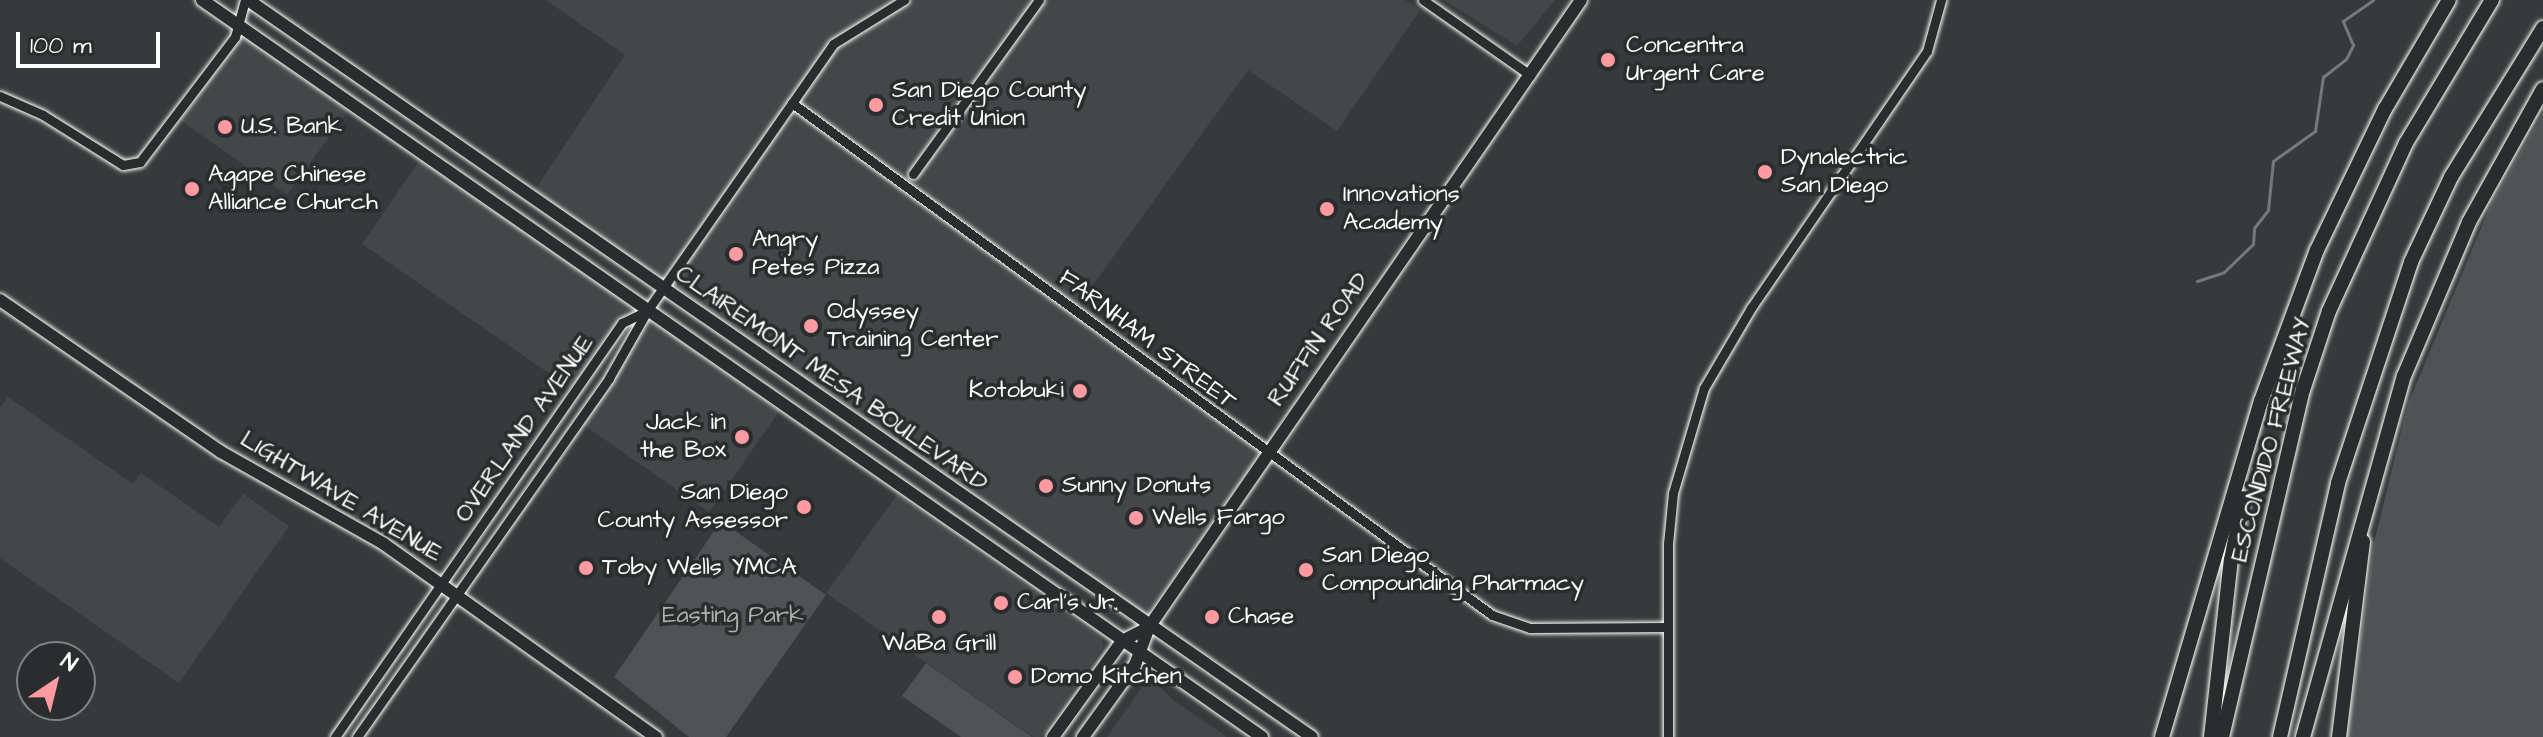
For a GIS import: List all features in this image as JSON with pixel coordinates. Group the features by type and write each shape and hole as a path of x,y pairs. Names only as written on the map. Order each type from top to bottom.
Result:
{"highway":[{"name":"ESCONDIDO FREEWAY","path":"2222,737 2303,390 2329,311 2406,143 2492,0"},
{"path":"2162,737 2276,361 2334,209 2447,2"},
{"path":"2280,737 2338,483 2411,262 2451,177 2543,28"},
{"path":"2303,737 2364,509 2404,376 2434,301 2523,121 2543,89"},
{"path":"2523,121 2543,96"},
{"path":"2211,737 2231,560 2276,361"},
{"path":"2339,737 2359,597 2364,509"}],"main road":[{"name":"CLAIREMONT MESA BOULEVARD","path":"202,0 1262,737"},
{"name":"CLAIREMONT MESA BOULEVARD","path":"247,0 1312,737"},
{"name":"RUFFIN ROAD","path":"1083,737 1141,654 1149,627 1581,0"},
{"name":"LIGHTWAVE AVENUE","path":"0,300 221,452 384,544 656,737"},
{"name":"RUFFIN ROAD","path":"1053,737 1122,641 1149,627"}],"street":[{"path":"0,96 43,115 112,160 132,165 148,157 238,26 247,0"},
{"name":"OVERLAND AVENUE","path":"357,737 638,334 647,311 833,44 904,0"},
{"path":"913,174 1039,0"},
{"path":"1423,0 1530,75"},
{"path":"1668,737 1667,627 1673,493 1704,388 1751,308 1927,51 1941,0"},
{"name":"FARNHAM STREET","path":"792,103 1492,615 1530,628 1667,627"},
{"name":"OVERLAND AVENUE","path":"335,737 622,323 647,311"}],"shaded area":[{"path":"546,0 1405,0 1420,10 1337,131 1248,70 1077,307 1262,451 1144,618 533,193 625,55"},
{"path":"1444,0 1555,0 1517,46"},
{"path":"243,34 350,108 287,195 180,120"},
{"path":"422,157 640,309 579,394 362,244"},
{"path":"651,317 782,407 709,512 581,423"},
{"path":"8,397 133,484 141,473 219,527 243,494 289,526 179,683 0,558 0,408"},
{"path":"897,495 1101,638 1103,647 1041,737 1033,737 826,593"},
{"path":"1153,681 1176,702 1227,737 1107,737 1144,684"}],"green space":[{"path":"2543,113 2543,737 2347,737 2374,543 2408,404 2492,202"},
{"name":"Easting Park","path":"721,521 826,595 726,737 689,737 614,677"},
{"path":"926,663 1032,737 961,737 902,696"}],"waterway":[{"path":"2197,281 2224,272 2253,244 2254,228 2268,210 2273,161 2315,131 2323,77 2346,59 2353,45 2343,21 2373,0"}],"place":[{"name":"Concentra Urgent Care","path":"1608,60"},
{"name":"San Diego County Credit Union","path":"876,105"},
{"name":"U.S. Bank","path":"225,127"},
{"name":"Dynalectric San Diego","path":"1765,172"},
{"name":"Agape Chinese Alliance Church","path":"192,189"},
{"name":"Innovations Academy","path":"1327,209"},
{"name":"Angry Petes Pizza","path":"736,254"},
{"name":"Odyssey Training Center","path":"811,326"},
{"name":"Kotobuki","path":"1080,391"},
{"name":"Jack in the Box","path":"742,437"},
{"name":"Sunny Donuts","path":"1046,486"},
{"name":"San Diego County Assessor","path":"804,507"},
{"name":"Wells Fargo","path":"1136,518"},
{"name":"Toby Wells YMCA","path":"586,568"},
{"name":"San Diego Compounding Pharmacy","path":"1306,570"},
{"name":"Carl's Jr.","path":"1001,603"},
{"name":"WaBa Grill","path":"939,617"},
{"name":"Chase","path":"1212,617"},
{"name":"Domo Kitchen","path":"1015,677"}]}
